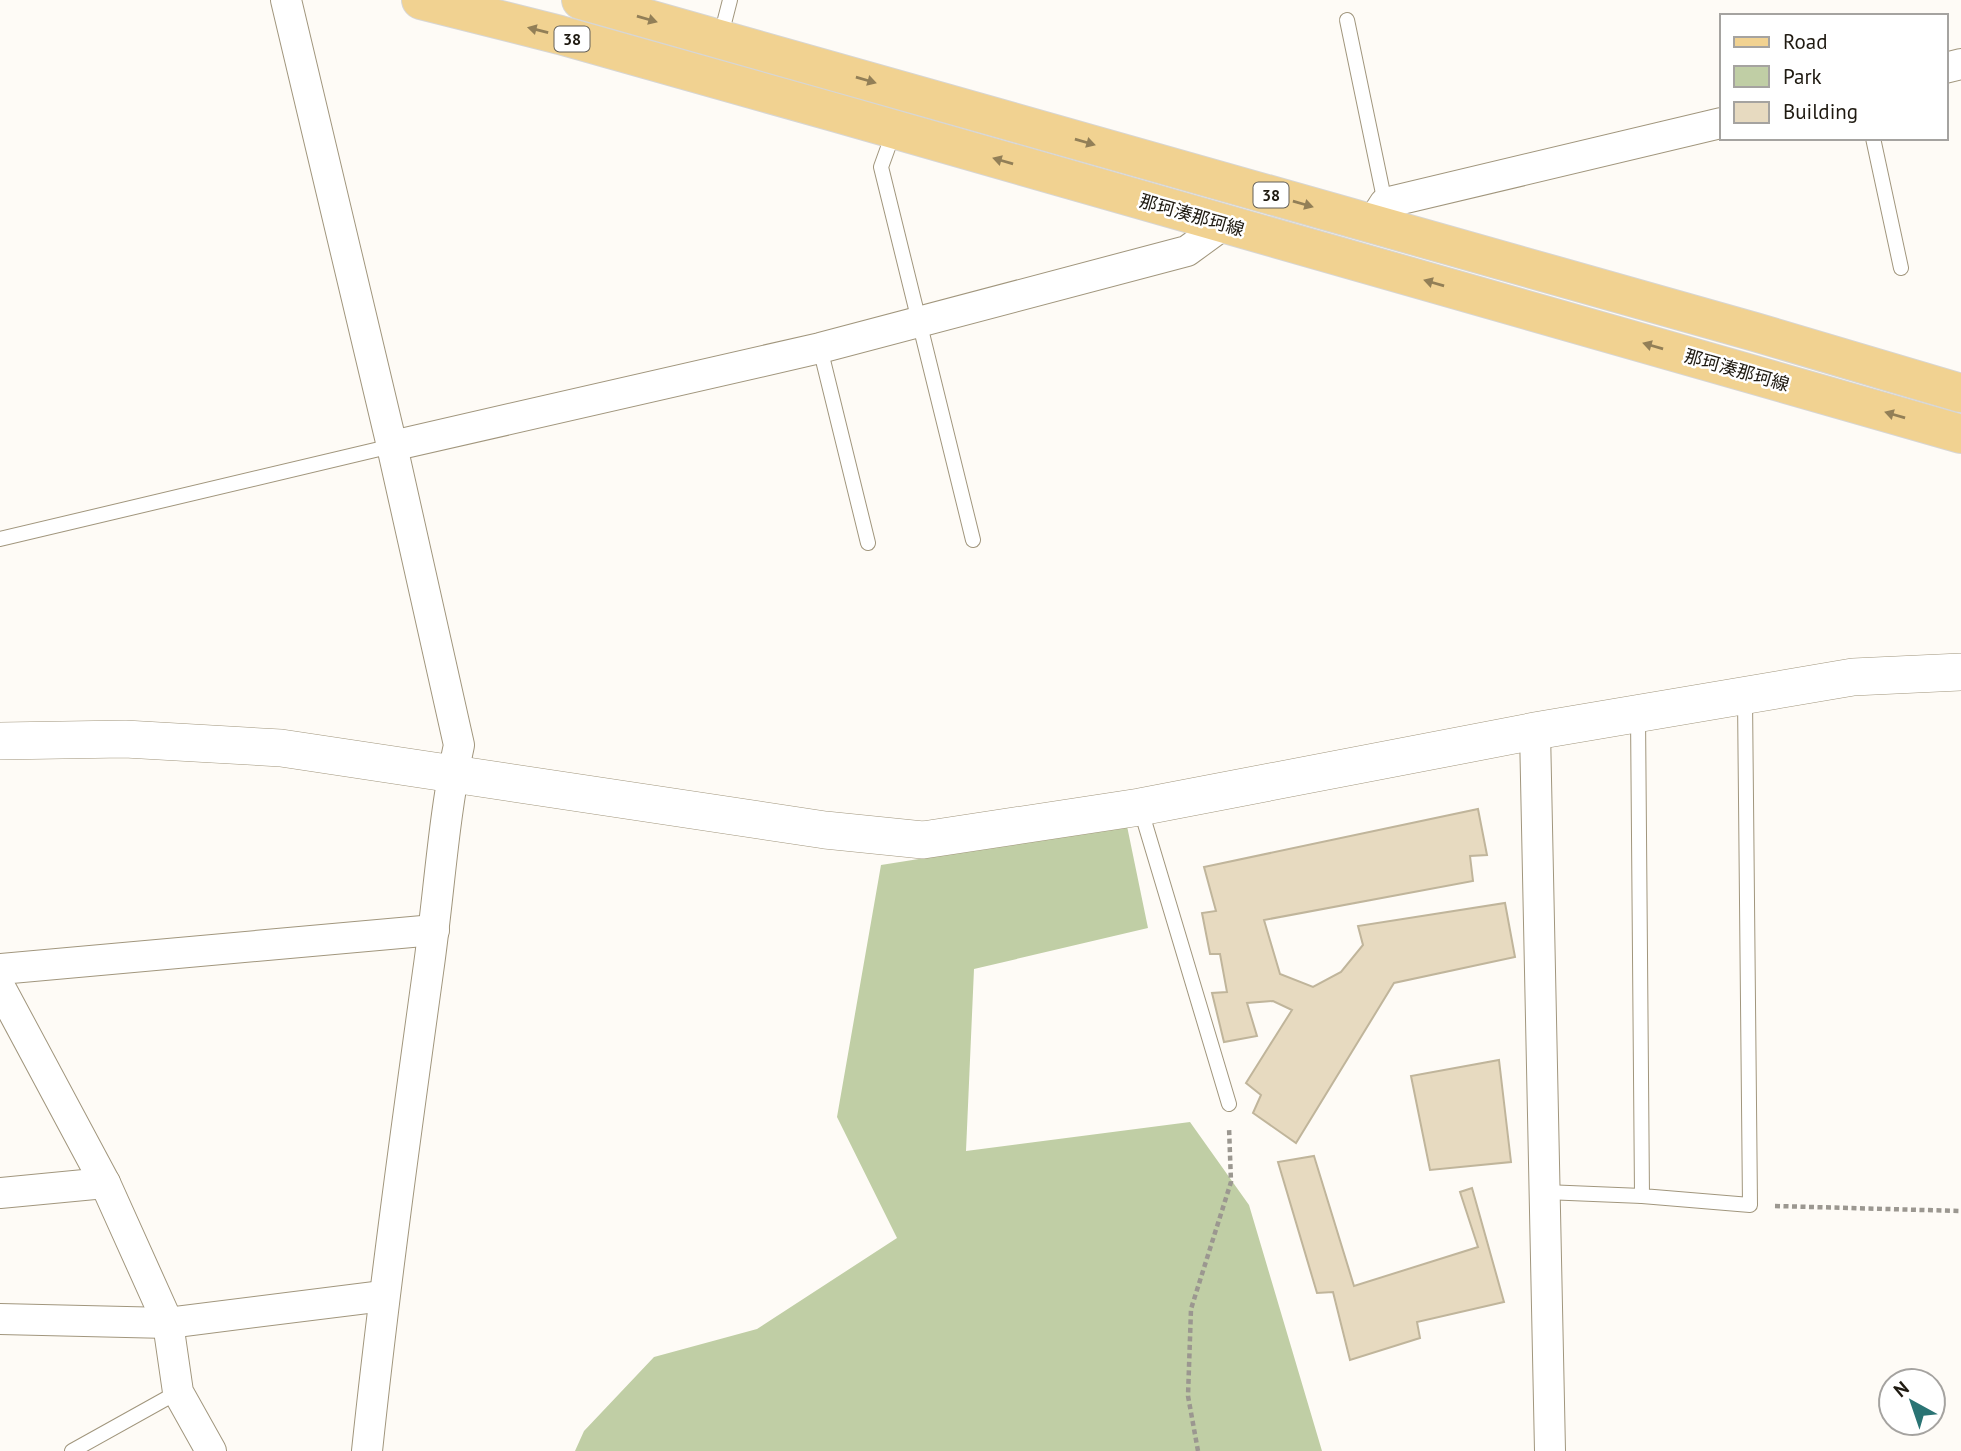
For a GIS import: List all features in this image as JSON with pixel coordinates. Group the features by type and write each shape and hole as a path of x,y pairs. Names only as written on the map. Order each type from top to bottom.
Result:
{"main road":[{"name":"那珂湊那珂線","path":"421,0 560,35 1961,434"},
{"name":"38","path":"581,0 1378,213 1961,393"}],"street":[{"path":"286,0 392,446 459,745 383,1297 367,1451"},
{"path":"1378,213 1720,123"},
{"path":"392,446 820,348 1187,251 1224,224"},
{"path":"0,741 125,739 281,748 825,830 923,840 1140,807 1535,731 1853,677 1961,671"},
{"path":"1535,731 1550,1451"},
{"path":"0,969 434,930"},
{"path":"0,987 105,1183 169,1323 178,1392 211,1451"},
{"path":"0,1193 105,1183"},
{"path":"0,1320 169,1323 383,1297"}],"lane":[{"path":"720,39 730,0"},
{"path":"1347,20 1378,213"},
{"path":"894,130 881,167 973,540"},
{"path":"1873,140 1901,268"},
{"path":"820,348 868,543"},
{"path":"0,539 392,446"},
{"path":"1545,1192 1642,1195 1750,1205 1745,697"},
{"path":"1638,714 1642,1195"},
{"path":"1140,807 1229,1104"},
{"path":"72,1451 178,1392"}],"path":[{"path":"1198,1451 1188,1396 1191,1309 1231,1182 1229,1104"},
{"path":"1750,1205 1961,1211"}],"green space":[{"path":"1127,826 1148,928 974,969 966,1151 1190,1122 1249,1205 1322,1451 575,1451 584,1431 654,1357 757,1329 897,1238 837,1117 881,865"}],"building":[{"path":"1478,809 1487,855 1470,856 1473,881 1264,920 1280,974 1313,987 1341,972 1363,945 1358,926 1505,903 1515,957 1394,983 1296,1143 1253,1113 1261,1095 1246,1083 1292,1010 1273,1001 1247,1003 1257,1036 1224,1042 1212,993 1227,992 1220,954 1210,954 1202,913 1216,911 1204,867"},
{"path":"1499,1060 1511,1162 1430,1170 1411,1076"},
{"path":"1314,1156 1354,1286 1478,1247 1460,1192 1472,1188 1504,1302 1417,1322 1420,1338 1350,1360 1333,1292 1317,1293 1278,1162"}]}
